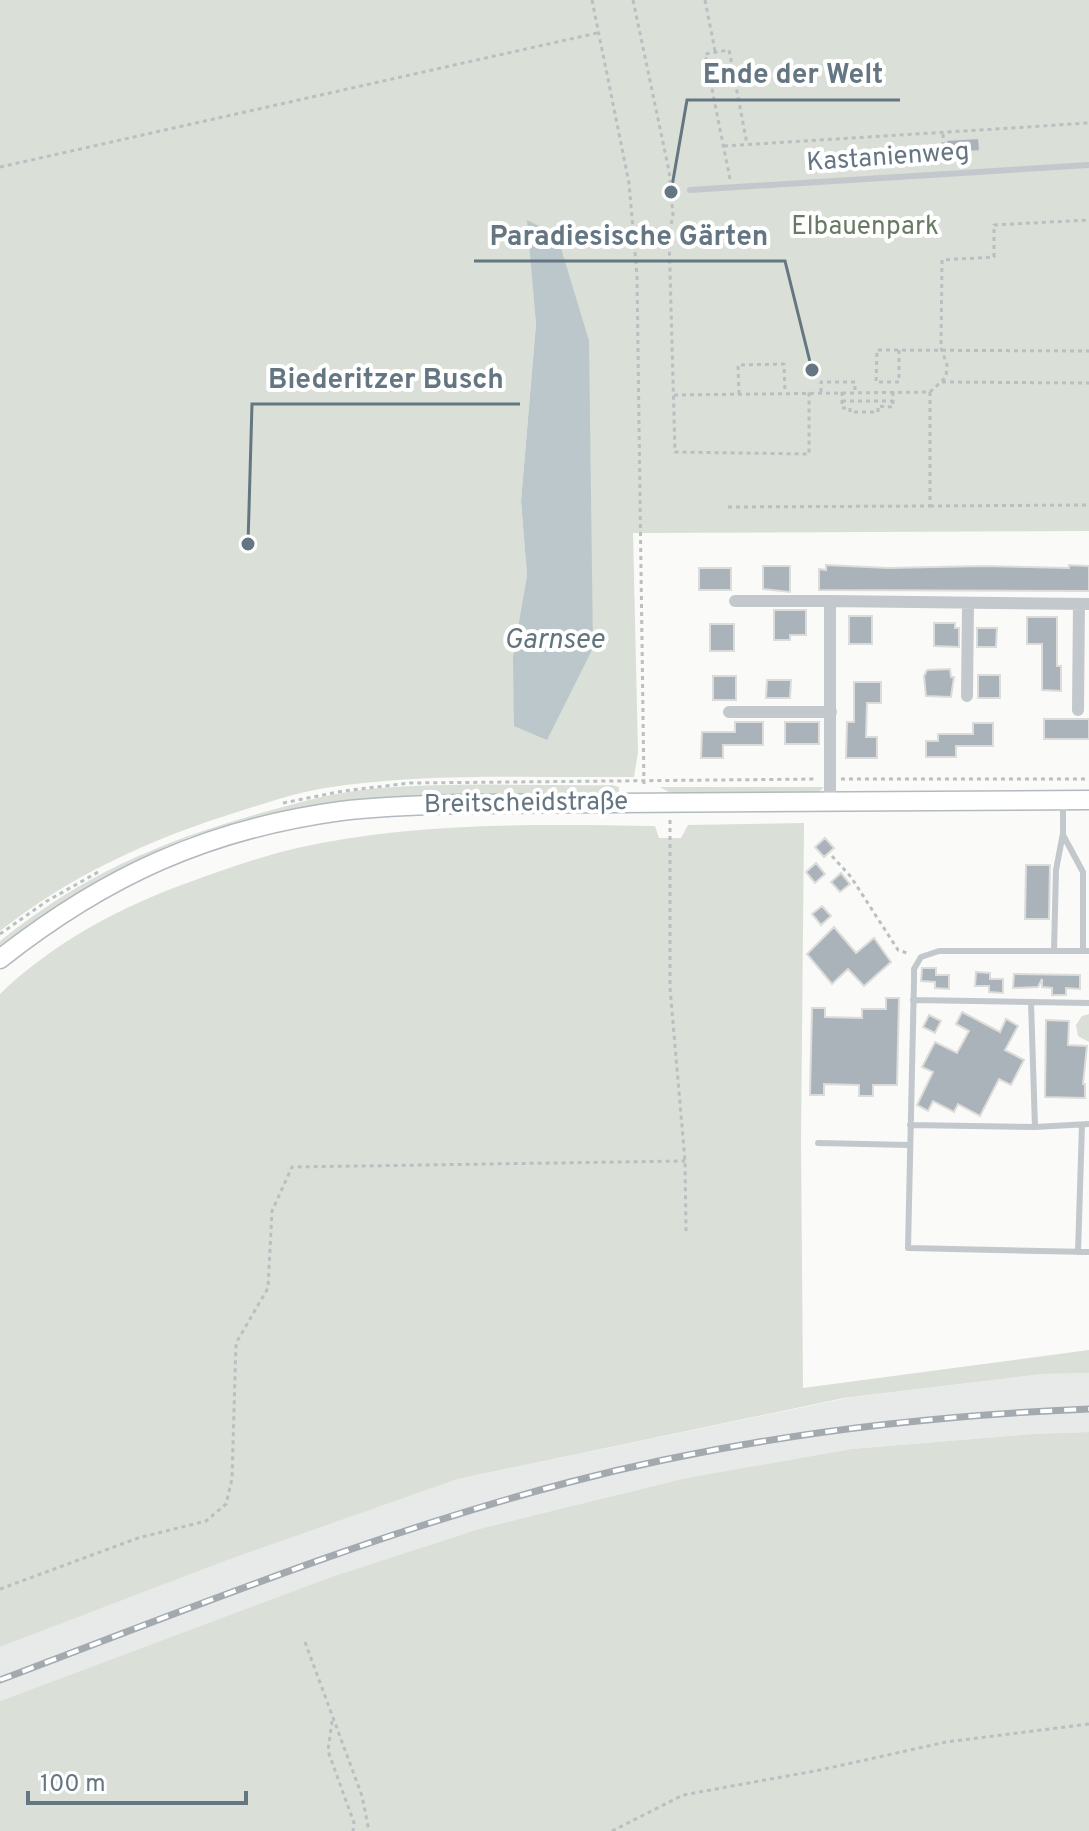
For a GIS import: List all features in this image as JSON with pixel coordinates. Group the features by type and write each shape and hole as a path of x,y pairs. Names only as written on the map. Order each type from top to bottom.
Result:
{"street":[{"path":"735,601 1084,604 1078,710"},
{"path":"830,601 830,801"},
{"path":"967,696 968,603"},
{"path":"729,712 831,712"},
{"name":"Breitscheidstraße","path":"0,959 60,914 128,874 204,842 272,823 344,811 408,806 1089,800"}],"lane":[{"name":"Kastanienweg","path":"690,190 1089,165"},
{"path":"1054,951 1056,870 1063,833 1063,801"},
{"path":"1063,833 1083,872 1086,951 939,951 921,957 914,969 908,1248 1089,1252"},
{"path":"913,1000 1089,1003"},
{"path":"1031,1002 1035,1127"},
{"path":"910,1125 1086,1125 1078,1252"},
{"path":"818,1143 910,1145"}],"path":[{"path":"592,0 629,183 637,276 644,771"},
{"path":"633,0 669,171 673,215 669,235 675,452 809,454 809,392"},
{"path":"705,0 715,52"},
{"path":"0,167 598,33"},
{"path":"731,188 705,54 729,50 747,144"},
{"path":"724,146 1089,123"},
{"path":"943,132 946,174"},
{"path":"673,395 930,392 946,377 947,365 942,350 942,260 994,257 994,225 1089,220"},
{"path":"899,350 899,382 876,382 877,350 899,350 942,350 1089,351"},
{"path":"739,394 738,365 784,364 785,393"},
{"path":"821,392 821,382 855,382 855,392"},
{"path":"942,382 1089,383"},
{"path":"842,392 842,408 862,414 878,412 878,406 893,407 893,392"},
{"path":"930,392 930,506"},
{"path":"842,401 893,401"},
{"path":"728,507 1089,505"},
{"name":"Breitscheidstraße","path":"633,781 1089,779"},
{"path":"671,804 670,988 685,1161 686,1231"},
{"path":"832,856 851,877 898,950 921,957"},
{"path":"0,1589 138,1538 206,1521 226,1504 232,1479 236,1343 268,1288 272,1211 292,1167 685,1161"},
{"path":"305,1642 362,1796 369,1831"},
{"path":"333,1718 328,1751 354,1823 353,1831"},
{"path":"612,1831 683,1795 820,1770 946,1742 1089,1724"}],"shaded area":[{"path":"1089,1373 1089,1432 851,1449 686,1478 479,1529 331,1577 0,1701 0,1647 225,1561 458,1479 847,1398 1042,1374"}],"green space":[{"name":"Elbauenpark","path":"0,0 1089,0 1089,531 633,533 638,752 634,777 440,778 363,783 303,793 205,823 143,847 55,893 0,931","holes":["528,220 593,648 513,656 527,575 521,501 536,324"]},
{"path":"409,786 619,787 619,793 249,821 212,830 165,847 90,885 0,949 0,941 61,897 124,863 156,848 224,824 290,805 350,792"},
{"path":"660,787 824,787 819,792 672,794"},
{"path":"804,823 801,1141 803,1388 1089,1350 1089,1373 1042,1374 844,1398 458,1479 225,1561 0,1647 0,994 64,943 111,916 187,883 297,848 385,833 475,826 655,826 659,838 681,838 688,825"},
{"path":"1089,1014 1089,1042 1078,1036 1076,1025 1082,1016"},
{"path":"1089,1432 1089,1831 0,1831 0,1701 331,1577 479,1529 686,1478 851,1449"}],"water":[{"name":"Garnsee","path":"527,220 557,235 589,341 593,648 547,740 514,726 513,656 527,575 521,501 536,324"}],"building":[{"path":"979,138 980,151 947,153 946,140"},
{"path":"826,565 888,568 1089,566 1089,591 819,590 819,569 826,570"},
{"path":"763,566 790,566 790,592 763,589"},
{"path":"699,568 731,568 731,590 699,590"},
{"path":"774,610 806,610 806,635 790,635 790,640 774,640"},
{"path":"849,616 872,616 872,644 849,644"},
{"path":"1027,617 1057,617 1057,666 1061,666 1061,691 1042,690 1042,644 1027,644"},
{"path":"934,623 955,623 955,628 959,628 959,647 934,646"},
{"path":"710,624 734,624 734,651 710,651"},
{"path":"977,628 997,628 996,647 977,647"},
{"path":"950,669 951,677 954,677 951,697 926,696 924,676 927,670"},
{"path":"978,675 1000,675 1000,698 978,698"},
{"path":"713,676 736,676 736,700 713,700"},
{"path":"767,680 791,680 790,698 766,698"},
{"path":"854,682 881,682 881,703 867,703 866,737 877,737 877,758 846,758 847,722 854,722"},
{"path":"1044,719 1089,719 1089,739 1044,739"},
{"path":"735,722 763,722 763,745 723,745 723,758 701,758 702,732 735,732"},
{"path":"785,722 819,722 819,744 785,744"},
{"path":"973,723 993,723 993,746 956,746 956,757 926,757 926,741 938,741 938,734 973,734"},
{"path":"825,838 834,848 824,857 815,847"},
{"path":"816,863 825,874 815,883 806,872"},
{"path":"1026,865 1050,865 1049,919 1025,919"},
{"path":"841,873 850,884 840,892 831,882"},
{"path":"822,906 831,916 821,925 812,914"},
{"path":"834,927 856,953 874,938 891,962 864,986 848,969 832,984 807,954"},
{"path":"922,968 936,968 936,975 949,975 949,989 935,988 935,982 921,981"},
{"path":"976,972 990,973 990,979 1003,979 1003,993 989,992 989,986 975,986"},
{"path":"1014,974 1080,975 1080,989 1066,988 1066,995 1052,995 1052,988 1042,987 1042,979 1038,987 1013,988"},
{"path":"886,998 899,998 897,1085 873,1085 873,1096 859,1096 859,1085 824,1084 824,1095 810,1095 812,1008 825,1008 825,1017 862,1018 862,1009 886,1009"},
{"path":"962,1012 1000,1032 1006,1019 1018,1026 1005,1050 1024,1060 1011,1085 999,1079 980,1116 958,1104 954,1112 933,1101 928,1111 917,1105 933,1072 922,1067 935,1042 957,1053 969,1031 956,1024"},
{"path":"929,1015 941,1021 935,1033 923,1027"},
{"path":"1046,1020 1069,1021 1068,1045 1087,1046 1083,1084 1085,1098 1045,1097"}],"railway":[{"path":"0,1680 354,1548 570,1482 762,1441 958,1417 1089,1409"}],"place":[{"name":"Ende der Welt","path":"671,192"},
{"name":"Paradiesische Gärten","path":"812,370"},
{"name":"Biederitzer Busch","path":"248,544"}]}
